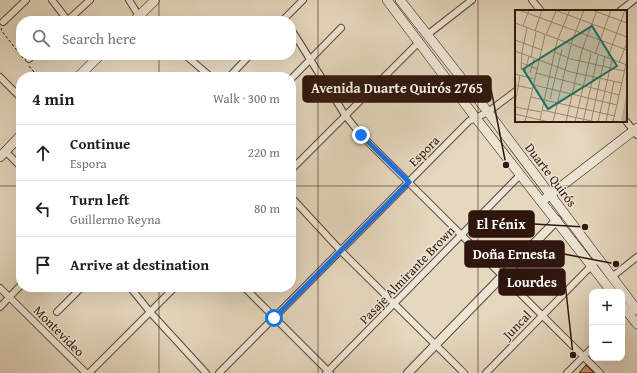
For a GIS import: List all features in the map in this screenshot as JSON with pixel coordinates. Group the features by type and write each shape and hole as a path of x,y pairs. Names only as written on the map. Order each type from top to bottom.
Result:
{"main road":[{"path":"142,16 155,0"},
{"name":"Duarte Quirós","path":"387,0 520,175 594,262 612,277 637,310"},
{"name":"Duarte Quirós","path":"400,0 488,112 550,195 610,289"},
{"path":"83,72 93,60"},
{"path":"542,201 636,131"},
{"path":"3,154 16,140"},
{"path":"625,312 637,324"}],"street":[{"path":"2,24 26,0"},
{"path":"52,0 64,16"},
{"path":"73,16 90,0"},
{"path":"128,0 137,16"},
{"path":"288,16 303,0"},
{"path":"427,35 472,0"},
{"path":"532,0 540,10"},
{"path":"621,10 634,0"},
{"path":"296,74 341,28"},
{"path":"296,37 345,115 371,145 600,373"},
{"path":"296,165 419,42"},
{"path":"191,60 205,72"},
{"path":"233,72 245,60"},
{"path":"0,77 16,93"},
{"name":"Espora","path":"219,373 475,117 488,112 515,92"},
{"path":"627,122 636,131"},
{"path":"3,154 16,163"},
{"name":"Pasaje Almirante Brown","path":"328,372 520,175"},
{"path":"296,202 341,251 464,373"},
{"path":"408,373 436,346 557,220"},
{"path":"612,277 637,257"},
{"name":"Juncal","path":"486,373 594,262"},
{"name":"Montevideo","path":"0,288 86,373"},
{"path":"0,307 16,290"},
{"path":"57,312 77,292"},
{"path":"134,292 150,312 206,373"},
{"path":"89,373 170,292"},
{"path":"249,292 328,372"},
{"path":"567,373 589,351"}],"path":[{"path":"2,24 3,29 1,30 16,46"},
{"path":"30,60 31,62 28,65 34,72"}],"building":[{"path":"586,365 594,373 579,373"}],"place":[{"name":"Avenida Duarte Quirós 2765","path":"506,165"},
{"name":"El Fénix","path":"585,227"},
{"name":"Doña Ernesta","path":"616,264"},
{"name":"Lourdes","path":"573,355"}],"route":[{"path":"274,318 409,182 361,135"}]}
